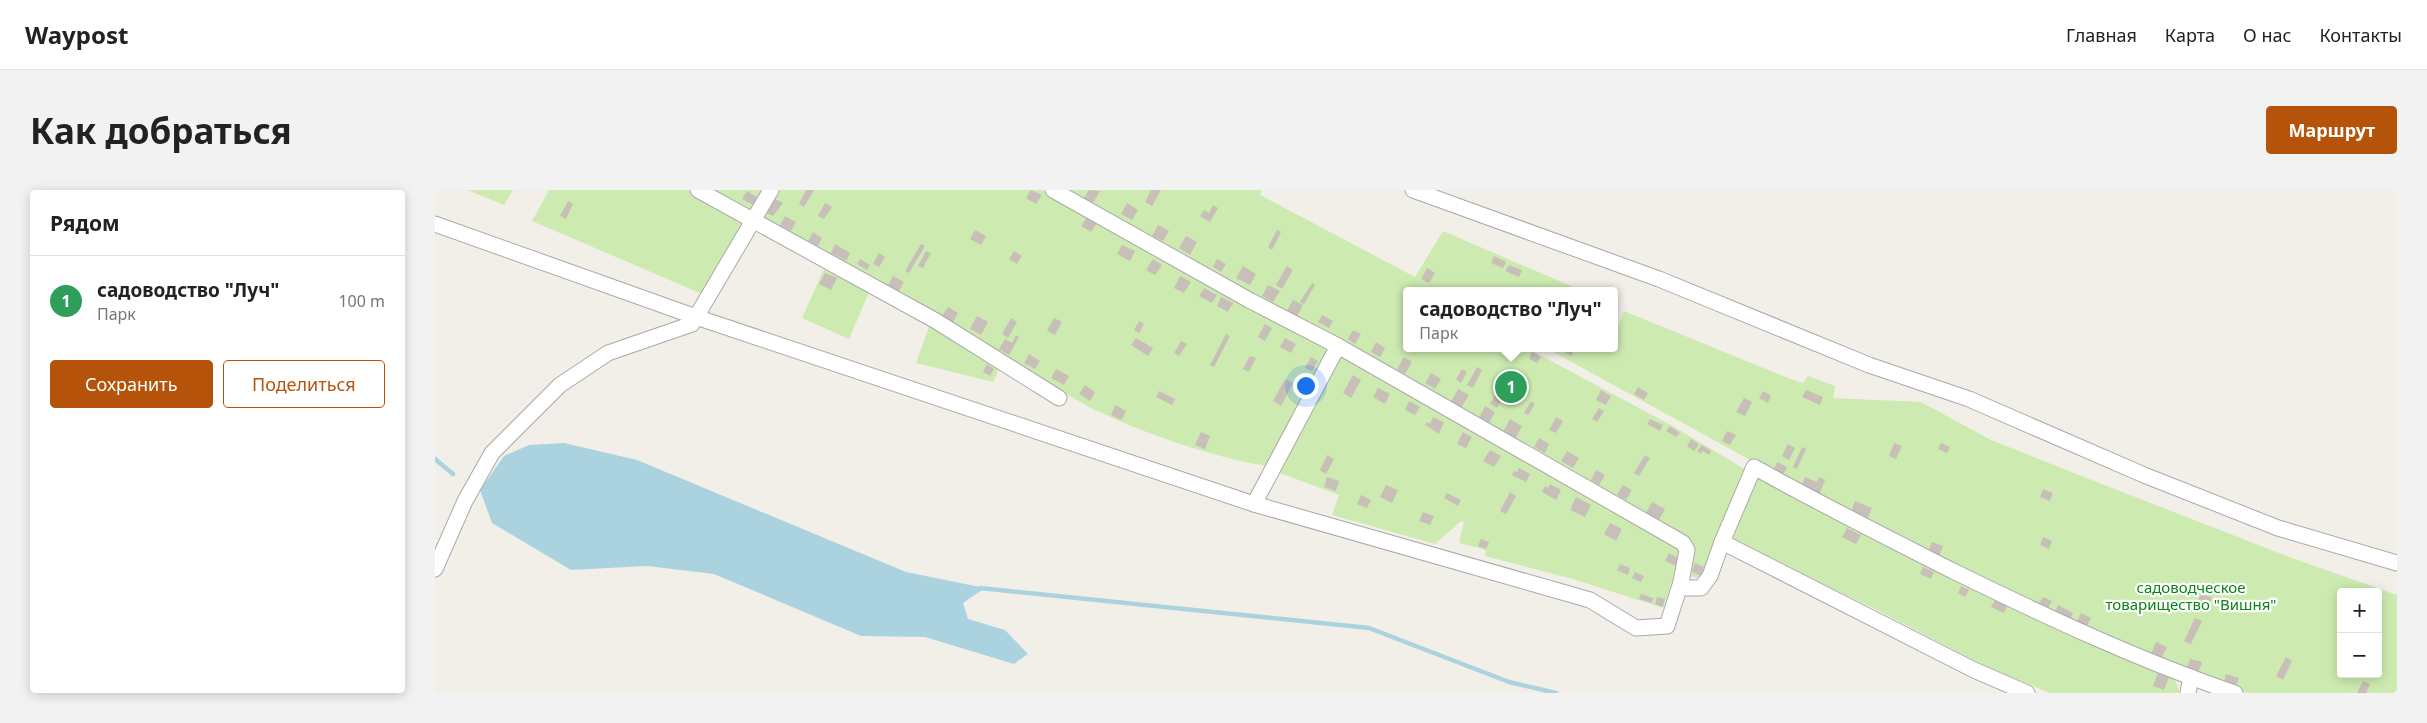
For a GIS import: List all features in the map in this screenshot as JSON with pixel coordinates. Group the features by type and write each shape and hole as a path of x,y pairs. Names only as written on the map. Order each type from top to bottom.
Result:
{"lane":[{"path":"698,190 753,222 936,321 1059,398"},
{"path":"435,569 465,501 492,453 560,385 607,353 692,324 771,190"},
{"path":"435,224 696,317 1254,504 1591,600 1636,628 1667,626 1681,582 1687,550 1683,544 1338,346 1249,300 1053,190"},
{"path":"1413,190 1659,279 1869,365 1969,399 2144,475 2278,528 2397,563"},
{"path":"1254,504 1338,346"},
{"path":"1681,582 1687,588 1701,588 1710,576 1722,542 1755,467 1847,518 2009,599 2081,632 2235,693"},
{"path":"1722,542 1974,670 2027,693"},
{"path":"2188,693 2191,677"}],"green space":[{"path":"467,190 513,190 504,205"},
{"path":"549,190 688,190 743,221 702,294 532,221"},
{"path":"710,190 763,190 751,212"},
{"path":"779,190 1042,190 1331,352 1267,466 1199,450 1153,434 1089,407 763,218"},
{"path":"1062,190 1262,190 1260,195 1415,277 1443,231 1571,286 1403,287 1403,352 1534,352 1669,424 1748,471 1703,580 1691,576 1693,555 1190,261"},
{"path":"824,269 870,290 849,339 802,318"},
{"name":"садоводческое товарищество \"Вишня\"","path":"1624,311 1788,378 1803,383 1808,376 1835,386 1833,398 1921,402 1991,440 2292,558 2377,588 2337,588 2337,678 2382,678 2382,590 2397,595 2397,693 2248,693 2161,661 2047,613 1752,461 1553,352 1618,352 1618,328"},
{"path":"930,324 1001,365 993,382 916,363"},
{"path":"1340,357 1683,551 1663,608 1573,579 1485,556 1486,550 1459,543 1464,522 1461,521 1435,544 1332,515 1339,495 1277,472"},
{"name":"садоводческое товарищество \"Вишня\"","path":"1762,478 2174,677 2180,693 2050,693 1983,665 1875,609 1728,539 1751,482"}],"water":[{"path":"564,443 637,460 906,572 985,588 963,603 968,619 1005,630 1028,654 1014,664 925,637 861,636 714,574 647,566 571,570 492,523 480,490 504,456 529,445"}],"building":[{"path":"806,190 814,190 804,207 799,204"},
{"path":"1031,190 1042,195 1036,204 1026,198"},
{"path":"1089,190 1100,191 1093,203 1084,198"},
{"path":"1151,190 1161,190 1152,206 1145,202"},
{"path":"747,191 757,197 753,205 742,199"},
{"path":"775,199 783,203 773,216 767,213"},
{"path":"568,201 573,204 566,219 560,216"},
{"path":"825,203 832,207 824,219 818,216"},
{"path":"1127,203 1138,210 1132,220 1121,214"},
{"path":"1213,205 1218,208 1210,222 1200,216 1204,210 1209,213"},
{"path":"785,216 796,222 791,231 780,225"},
{"path":"1087,217 1097,223 1091,232 1081,226"},
{"path":"1158,225 1169,231 1163,241 1152,236"},
{"path":"975,230 986,236 981,245 970,239"},
{"path":"1277,230 1281,232 1272,250 1268,247"},
{"path":"813,232 822,238 818,246 808,241"},
{"path":"1186,236 1197,242 1190,255 1179,248"},
{"path":"835,244 850,253 846,261 831,253"},
{"path":"921,244 925,246 909,273 905,271"},
{"path":"1122,245 1135,251 1130,261 1117,254"},
{"path":"926,251 931,253 923,268 918,266"},
{"path":"1014,251 1022,256 1017,264 1009,259"},
{"path":"879,253 885,257 879,267 873,264"},
{"path":"1494,256 1506,262 1503,268 1491,263"},
{"path":"860,259 870,265 867,270 857,264"},
{"path":"1153,259 1162,265 1155,275 1146,270"},
{"path":"1217,259 1226,264 1221,272 1213,267"},
{"path":"1509,265 1522,270 1519,277 1505,271"},
{"path":"1243,266 1256,274 1250,285 1236,278"},
{"path":"1287,266 1293,270 1282,289 1276,285"},
{"path":"1427,268 1435,273 1429,283 1421,279"},
{"path":"825,273 837,278 831,290 819,284"},
{"path":"893,276 904,282 899,291 888,285"},
{"path":"1180,276 1191,282 1184,293 1174,288"},
{"path":"1312,283 1315,285 1304,304 1300,302"},
{"path":"1268,285 1280,291 1273,302 1262,296"},
{"path":"1204,288 1217,295 1212,303 1199,296"},
{"path":"1221,297 1233,303 1228,312 1217,306"},
{"path":"1293,300 1303,305 1297,316 1287,311"},
{"path":"948,307 958,313 953,322 942,316"},
{"path":"1322,315 1333,321 1329,328 1318,322"},
{"path":"977,316 988,322 981,335 970,329"},
{"path":"1011,318 1017,322 1008,338 1002,334"},
{"path":"1054,318 1062,322 1055,335 1047,331"},
{"path":"1139,321 1144,324 1139,333 1134,330"},
{"path":"1265,324 1272,328 1265,341 1258,337"},
{"path":"1353,330 1361,334 1355,344 1348,339"},
{"path":"1226,334 1230,336 1214,367 1210,365"},
{"path":"1016,335 1019,337 1009,355 999,349 1005,339 1012,343"},
{"path":"1136,338 1153,348 1148,356 1131,345"},
{"path":"1285,338 1296,344 1291,353 1280,347"},
{"path":"1181,341 1187,344 1179,356 1174,353"},
{"path":"1376,342 1385,348 1380,357 1371,352"},
{"path":"1532,352 1541,357 1537,363 1529,359"},
{"path":"1564,352 1574,352 1571,356"},
{"path":"1029,354 1040,361 1035,369 1024,363"},
{"path":"1250,356 1256,358 1249,372 1243,369"},
{"path":"1311,357 1318,361 1312,371 1305,368"},
{"path":"1404,357 1412,362 1405,374 1397,369"},
{"path":"987,364 994,369 990,376 983,372"},
{"path":"1477,367 1482,370 1473,388 1467,385"},
{"path":"1056,369 1069,376 1064,385 1051,378"},
{"path":"1462,369 1467,372 1461,383 1456,379"},
{"path":"1431,373 1441,379 1435,389 1425,383"},
{"path":"1353,375 1361,380 1351,398 1343,393"},
{"path":"1285,379 1293,383 1281,406 1273,401"},
{"path":"1502,383 1509,387 1497,408 1490,404"},
{"path":"1085,385 1095,392 1090,401 1079,394"},
{"path":"1638,387 1648,393 1644,400 1634,394"},
{"path":"1378,388 1390,394 1385,404 1373,397"},
{"path":"1458,389 1469,395 1461,408 1451,402"},
{"path":"1601,390 1611,396 1606,405 1596,400"},
{"path":"1806,390 1823,397 1820,405 1802,397"},
{"path":"1159,391 1175,399 1172,405 1156,397"},
{"path":"1763,391 1771,396 1768,403 1759,398"},
{"path":"1744,398 1752,402 1745,416 1736,412"},
{"path":"1409,401 1420,407 1415,415 1405,410"},
{"path":"1531,401 1535,404 1528,415 1524,413"},
{"path":"1115,405 1126,411 1122,420 1111,415"},
{"path":"1485,406 1495,412 1489,423 1479,418"},
{"path":"1599,408 1604,411 1597,422 1592,419"},
{"path":"1433,417 1444,422 1439,434 1425,425 1427,422 1430,424"},
{"path":"1556,417 1563,421 1556,433 1549,430"},
{"path":"1510,419 1522,426 1515,439 1503,432"},
{"path":"1650,419 1663,425 1660,431 1647,424"},
{"path":"1670,426 1680,433 1676,437 1666,431"},
{"path":"1727,431 1736,435 1730,445 1722,441"},
{"path":"1201,432 1210,436 1205,449 1195,445"},
{"path":"1463,432 1472,437 1466,448 1457,444"},
{"path":"1539,438 1549,444 1545,453 1534,447"},
{"path":"1691,439 1699,444 1694,451 1687,446"},
{"path":"1894,443 1902,446 1896,459 1889,456"},
{"path":"1941,443 1950,447 1947,453 1938,449"},
{"path":"1788,444 1795,448 1789,460 1782,456"},
{"path":"1702,445 1711,451 1709,455 1703,451 1701,454 1697,451"},
{"path":"1802,447 1806,449 1797,469 1793,467"},
{"path":"1490,450 1501,456 1494,467 1483,461"},
{"path":"1567,451 1579,458 1573,468 1561,461"},
{"path":"1327,455 1334,459 1326,474 1320,470"},
{"path":"1645,455 1650,458 1639,476 1634,473"},
{"path":"1777,462 1787,467 1782,477 1773,472"},
{"path":"1519,468 1530,474 1526,482 1512,475"},
{"path":"1596,470 1605,475 1599,485 1591,480"},
{"path":"1327,477 1339,481 1336,491 1324,487"},
{"path":"1805,477 1817,482 1819,477 1825,480 1819,495 1801,487"},
{"path":"1550,484 1561,490 1556,500 1542,492 1545,486 1548,488"},
{"path":"1386,485 1398,490 1392,503 1380,497"},
{"path":"1623,485 1632,490 1626,500 1617,495"},
{"path":"2043,489 2053,493 2050,501 2040,497"},
{"path":"1510,492 1516,496 1506,514 1500,511"},
{"path":"1447,493 1461,500 1458,506 1444,498"},
{"path":"1361,495 1371,500 1367,508 1357,504"},
{"path":"1576,497 1591,505 1585,517 1570,510"},
{"path":"1855,501 1872,508 1867,519 1851,512"},
{"path":"1652,502 1665,509 1658,522 1645,515"},
{"path":"1423,512 1434,516 1430,525 1419,521"},
{"path":"1610,523 1622,529 1616,541 1604,534"},
{"path":"1847,528 1861,535 1856,544 1842,537"},
{"path":"2043,537 2052,541 2049,549 2040,545"},
{"path":"1481,539 1489,542 1486,549 1478,546"},
{"path":"1932,542 1943,546 1939,557 1928,552"},
{"path":"1669,553 1680,559 1676,566 1665,561"},
{"path":"1695,563 1704,567 1701,576 1692,572"},
{"path":"1620,564 1630,568 1628,575 1617,570"},
{"path":"1923,567 1934,572 1931,579 1920,574"},
{"path":"1635,572 1644,576 1641,582 1632,578"},
{"path":"1961,586 1969,590 1965,597 1958,593"},
{"path":"2201,593 2212,598 2208,606 2198,601"},
{"path":"1641,594 1653,598 1652,603 1639,599"},
{"path":"1657,597 1665,599 1663,607 1655,604"},
{"path":"2043,597 2052,601 2047,610 2038,605"},
{"path":"1995,600 2007,606 2004,613 1991,607"},
{"path":"2058,605 2073,613 2071,618 2055,611"},
{"path":"2081,613 2091,618 2086,628 2076,623"},
{"path":"2195,618 2202,621 2191,644 2184,641"},
{"path":"2156,642 2167,647 2161,659 2151,654"},
{"path":"2286,657 2292,661 2283,680 2276,676"},
{"path":"2190,659 2202,662 2199,671 2187,667"},
{"path":"2158,673 2169,677 2164,690 2153,686"},
{"path":"2226,674 2239,678 2236,686 2224,682"},
{"path":"2363,681 2370,684 2366,693 2357,693"}],"waterway":[{"path":"435,459 453,474"},
{"path":"980,588 1369,628 1509,682 1556,693"}],"place":[{"name":"садоводство \"Луч\"","path":"1511,387"}]}
